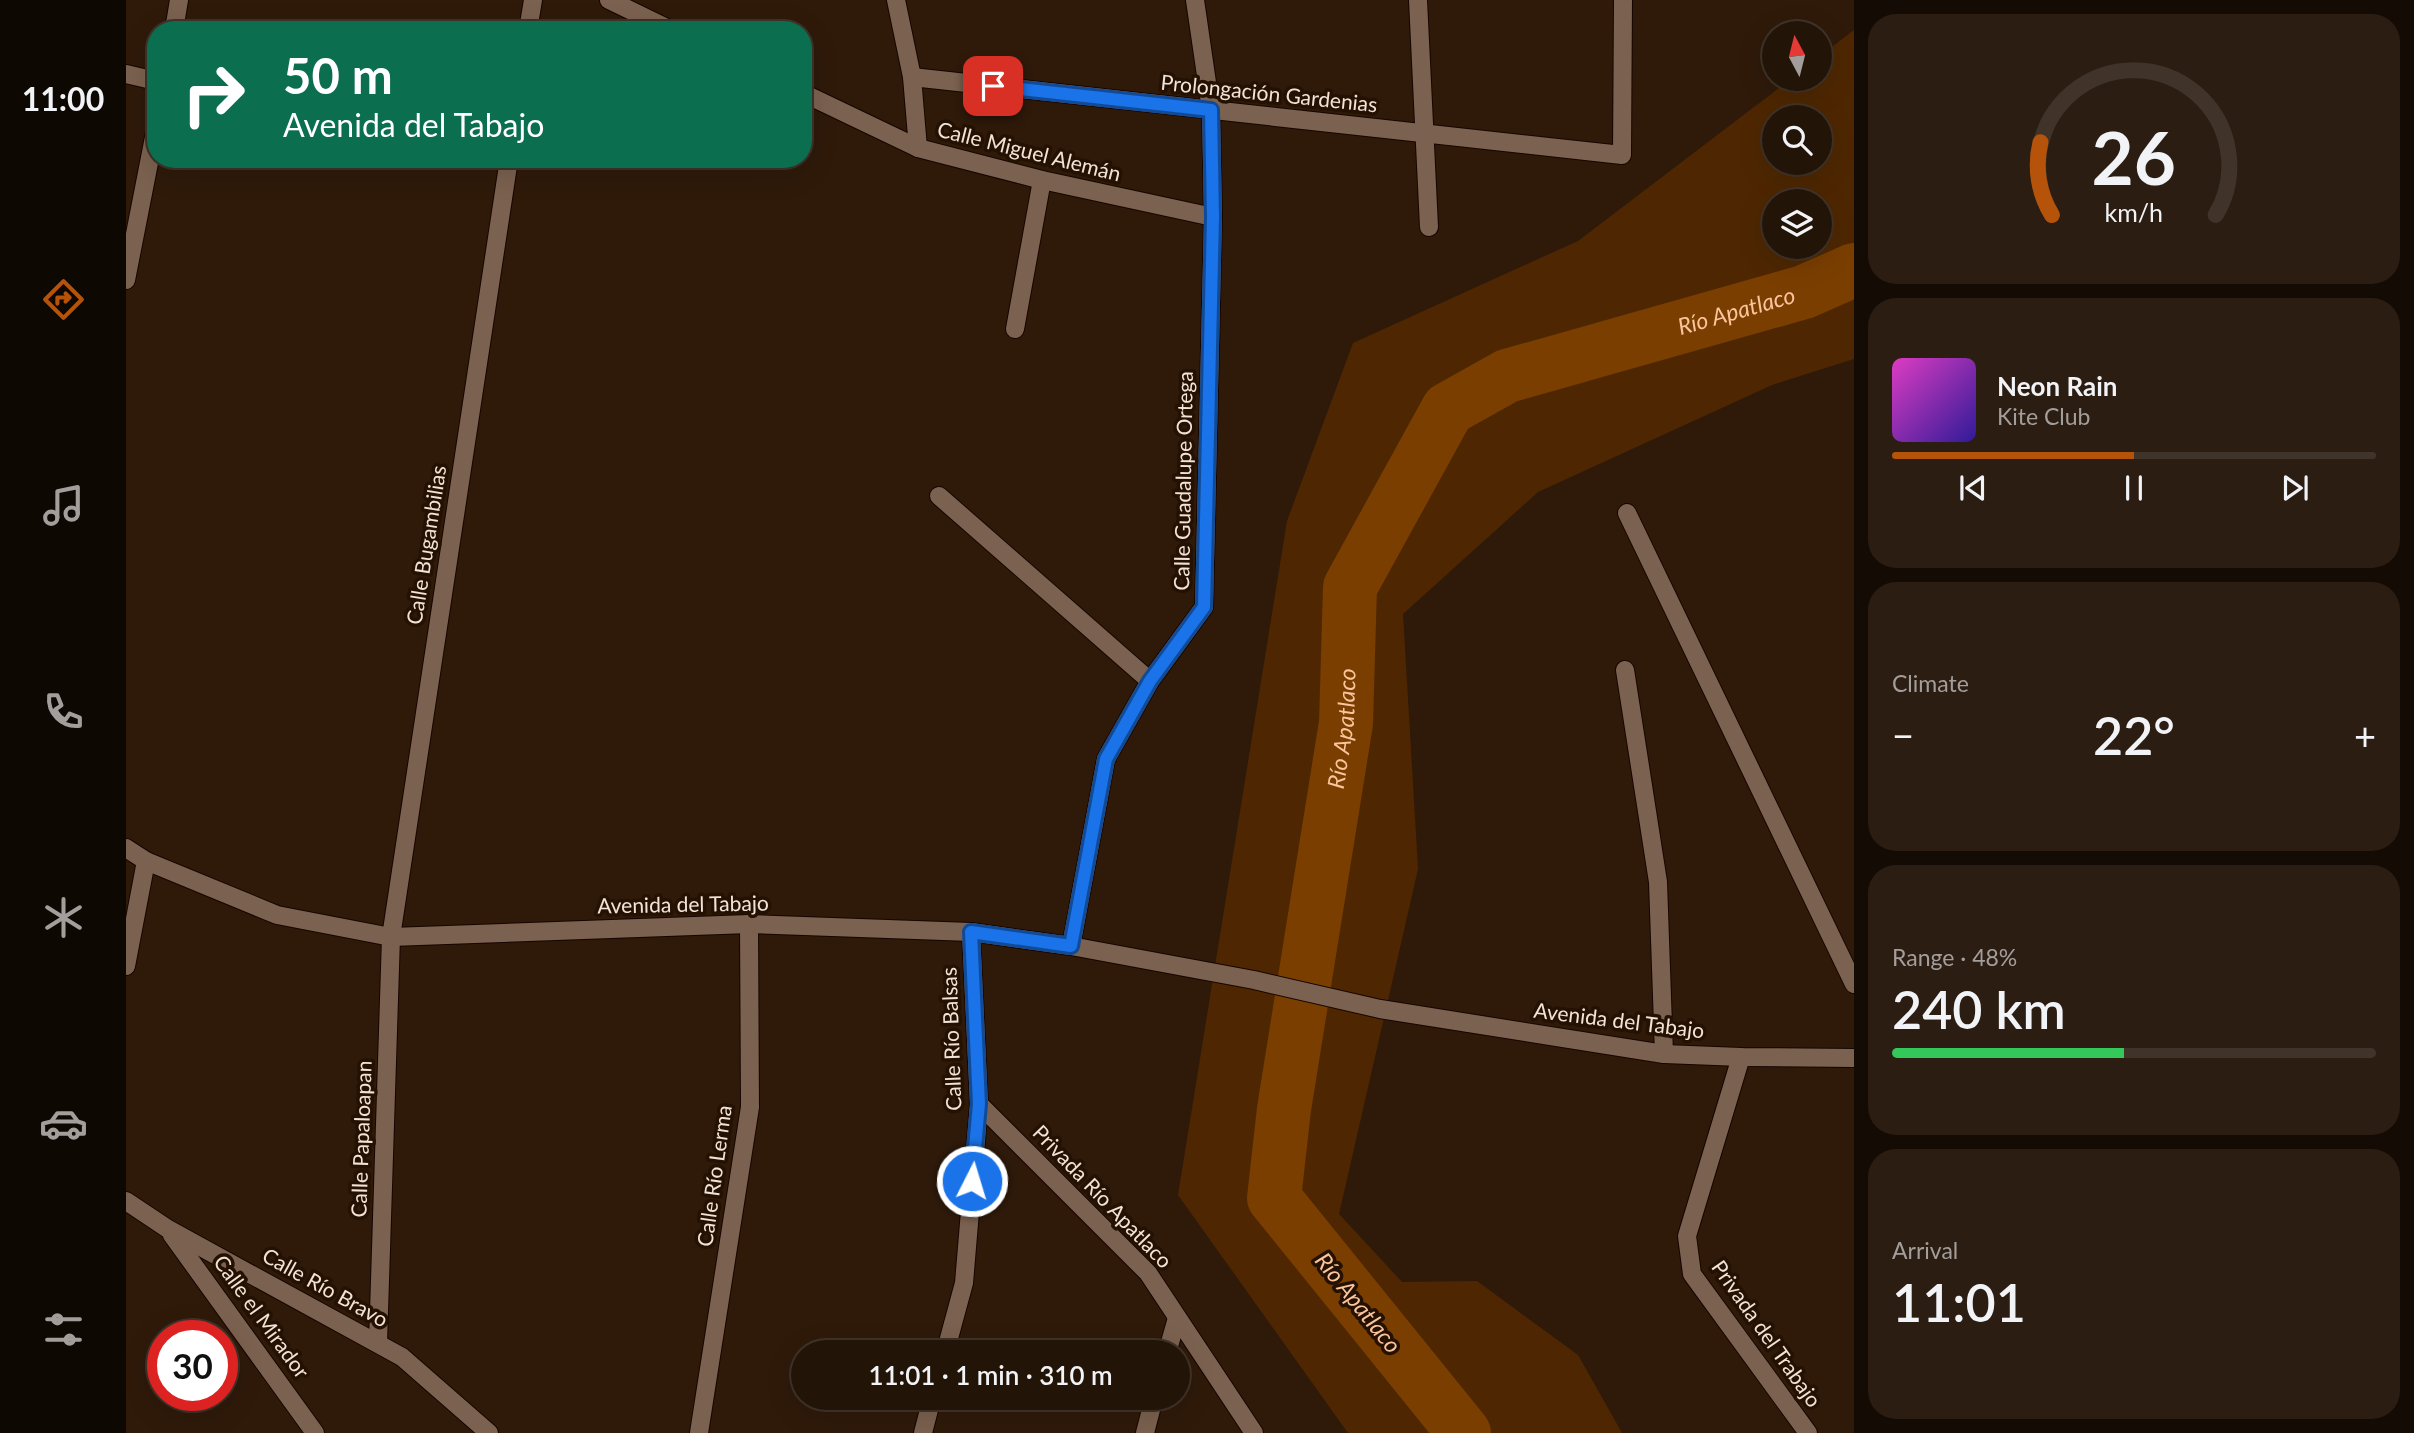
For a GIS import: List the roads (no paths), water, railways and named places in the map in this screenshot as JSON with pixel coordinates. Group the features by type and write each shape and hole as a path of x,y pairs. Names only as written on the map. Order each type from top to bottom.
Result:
{"street":[{"path":"176,21 179,0"},
{"path":"530,21 533,0"},
{"path":"609,0 652,21"},
{"path":"896,0 912,77 918,148"},
{"name":"Calle Guadalupe Ortega","path":"1071,946 1106,759 1150,681 1204,607 1213,217 1211,110 1195,0"},
{"path":"1418,0 1429,227"},
{"name":"Prolongación Gardenias","path":"912,77 1622,155 1623,0"},
{"path":"126,74 147,79"},
{"name":"Calle Miguel Alemán","path":"812,97 918,148 1042,180 1213,217"},
{"path":"126,279 148,168"},
{"name":"Calle Bugambilias","path":"391,937 508,168"},
{"path":"1015,329 1042,180"},
{"path":"939,496 1150,681"},
{"path":"1627,513 1854,984"},
{"path":"1625,670 1658,883 1664,1054"},
{"name":"Avenida del Tabajo","path":"126,849 146,861 277,915 391,937 749,924 971,932 1071,946 1254,980 1380,1009 1664,1054 1854,1058"},
{"path":"126,966 146,861"},
{"name":"Calle Río Lerma","path":"699,1433 750,1107 749,924"},
{"name":"Calle Río Balsas","path":"948,1340 964,1283 979,1104 971,932"},
{"name":"Calle Papaloapan","path":"378,1343 391,937"},
{"name":"Privada del Trabajo","path":"1741,1057 1687,1236 1692,1274 1808,1433"},
{"name":"Privada Río Apatlaco","path":"979,1104 1148,1273 1254,1433"},
{"name":"Calle Río Bravo","path":"126,1201 168,1229 402,1357 489,1433"},
{"name":"Calle el Mirador","path":"168,1229 315,1433"},
{"path":"1171,1340 1177,1318"},
{"path":"923,1433 929,1410"},
{"path":"1145,1433 1151,1410"}],"waterway":[{"name":"Río Apatlaco","path":"1464,1433 1274,1198 1284,1109 1346,723 1350,587 1448,409 1507,376 1804,292 1854,270"}]}
